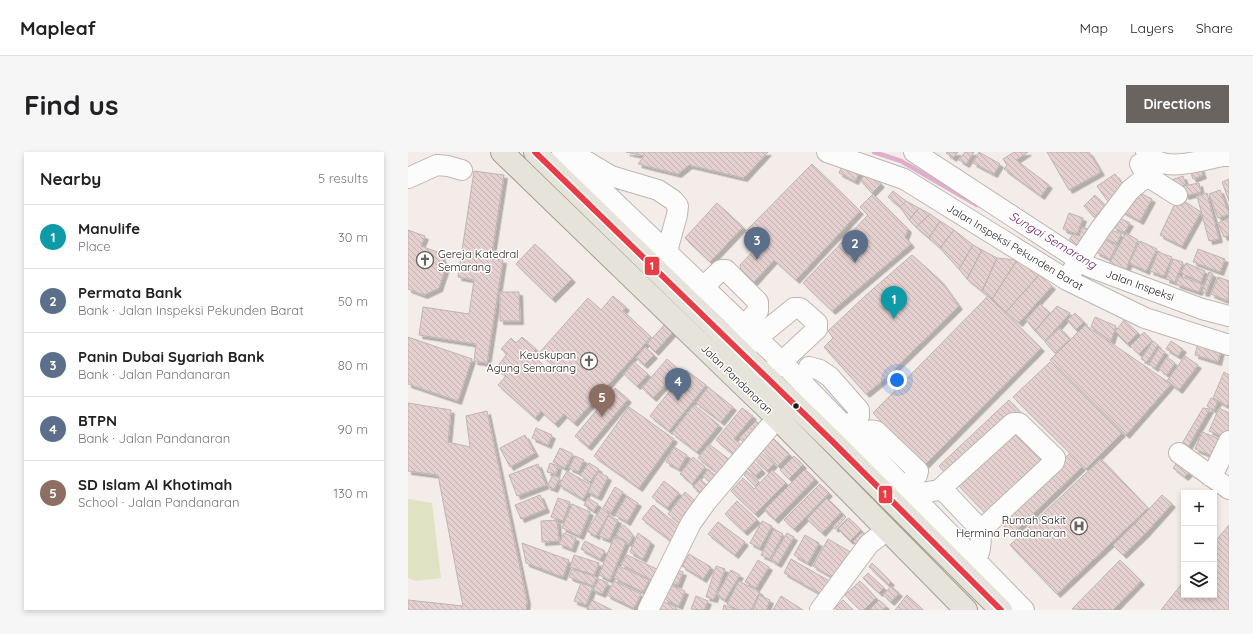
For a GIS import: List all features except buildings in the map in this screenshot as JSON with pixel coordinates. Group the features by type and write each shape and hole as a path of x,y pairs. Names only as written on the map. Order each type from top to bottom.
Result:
{"main road":[{"name":"Jalan Pandanaran","path":"502,152 777,418 966,610"},
{"name":"Jalan Pandanaran","path":"544,154 652,266 765,377 844,439 992,589 1001,610"}],"street":[{"path":"562,152 782,362 844,439"},
{"path":"572,152 611,176 658,190 673,200 678,206 667,251 652,266"},
{"name":"Jalan Inspeksi Pekunden Barat","path":"827,152 904,179 1073,270 1145,318 1229,345"},
{"name":"Jalan Inspeksi","path":"914,152 1073,270 1090,267 1202,309 1229,316"},
{"path":"1133,152 1147,176 1177,195"},
{"path":"1146,152 1160,163 1173,166 1229,156"},
{"path":"408,178 437,165 462,170"},
{"path":"1073,270 1130,190 1147,176"},
{"path":"688,302 721,270 726,270 758,302 758,310 750,332"},
{"path":"734,346 750,332 794,308 800,308 817,322 817,329 765,377"},
{"path":"809,367 820,370 830,377 859,410 859,416 844,439"},
{"path":"648,610 691,523 706,502 777,418"},
{"path":"940,490 1013,423 1019,423 1055,458 1054,462 982,530 981,547 970,567"},
{"path":"844,439 872,430 876,431 918,471 903,500"},
{"path":"1210,476 1217,466 1229,441"},
{"path":"1179,453 1229,489"},
{"path":"903,500 928,491 940,490 945,492 982,530"},
{"path":"820,610 869,544 886,530"},
{"path":"992,589 1008,582 1013,584 1039,610"},
{"path":"992,589 1024,610"}],"green space":[{"path":"408,499 432,503 441,578 416,581 408,578"}],"waterway":[{"name":"Sungai Semarang","path":"874,152 901,161 977,205"}],"transit line":[{"name":"1","path":"535,152 833,442 1001,610"}],"place":[{"name":"Gereja Katedral Semarang","path":"425,260"},
{"name":"Panin Dubai Syariah Bank","path":"757,260"},
{"name":"Permata Bank","path":"855,263"},
{"name":"Manulife","path":"894,319"},
{"name":"Keuskupan Agung Semarang","path":"589,361"},
{"name":"BTPN","path":"678,401"},
{"name":"SD Islam Al Khotimah","path":"602,417"},
{"name":"Rumah Sakit Hermina Pandanaran","path":"1079,526"}]}
